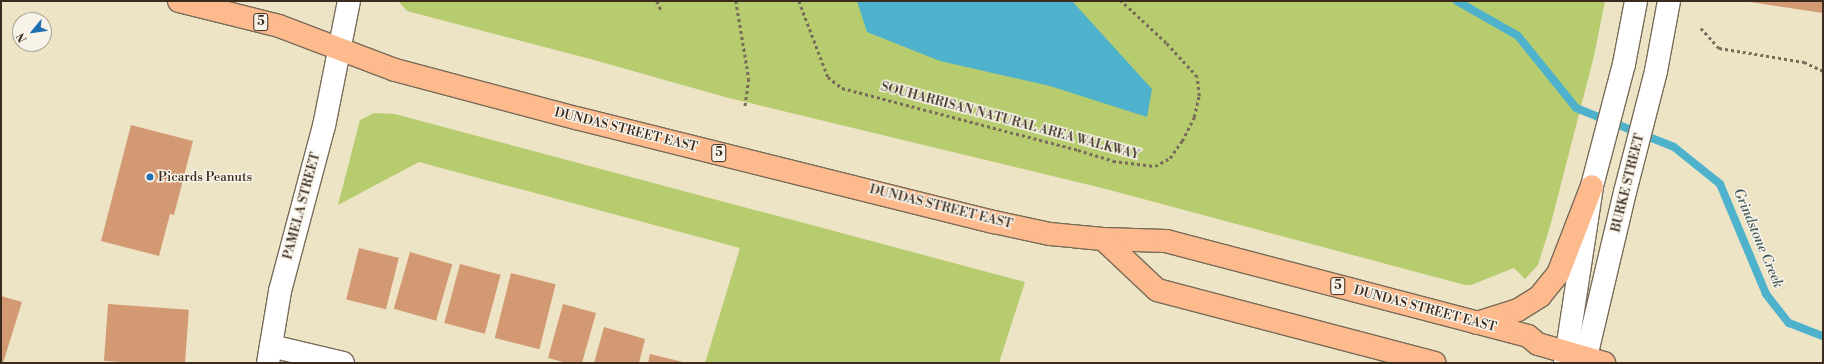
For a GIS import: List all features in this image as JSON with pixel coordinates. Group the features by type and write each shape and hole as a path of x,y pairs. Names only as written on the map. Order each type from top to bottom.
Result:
{"main road":[{"name":"DUNDAS STREET EAST","path":"179,1 279,26 395,70 583,120 994,222 1050,234 1103,239 1166,241 1528,336 1538,344 1581,360"},
{"path":"1477,323 1518,310 1540,296 1558,274 1592,186"},
{"path":"1103,239 1157,290 1435,363"}],"street":[{"name":"PAMELA STREET","path":"270,355 280,291 324,126 349,1"},
{"path":"1581,360 1574,298 1592,186 1624,64 1636,1"},
{"name":"BURKE STREET","path":"1581,360 1656,71 1670,1"},
{"path":"270,355 343,363"}],"path":[{"path":"657,1 662,12"},
{"path":"736,1 749,79 745,107"},
{"name":"SOUHARRISAN NATURAL AREA WALKWAY","path":"799,1 828,77 842,88 1072,148 1113,161 1155,166 1170,158 1182,141 1194,118 1199,96 1197,77 1166,43 1121,1"},
{"path":"1701,28 1719,48 1804,62 1823,71"}],"green space":[{"path":"398,1 1605,1 1594,56 1551,223 1538,265 1525,279 1514,268 1471,285 1465,285 1102,188 725,97 594,60 407,11"},
{"path":"374,113 395,114 1025,282 999,363 705,363 740,248 419,162 338,205 360,120"}],"water":[{"path":"857,1 1072,1 1152,89 1147,117 1050,86 940,61 867,32"}],"building":[{"path":"1823,1 1823,13 1750,2"},
{"name":"Picards Peanuts","path":"131,125 193,141 174,215 170,214 159,256 101,241"},
{"path":"359,248 399,258 386,309 346,299"},
{"path":"410,252 452,264 436,321 394,309"},
{"path":"460,264 501,275 485,334 444,323"},
{"path":"511,273 556,284 539,349 495,338"},
{"path":"1,296 22,302 3,363 1,363"},
{"path":"108,304 189,310 185,363 135,363 104,361"},
{"path":"563,304 596,313 582,363 567,363 548,358"},
{"path":"604,327 645,339 639,363 594,363"},
{"path":"650,354 683,362 683,363 648,363"}],"waterway":[{"name":"Grindstone Creek","path":"1457,1 1518,36 1576,108 1674,147 1720,184 1766,294 1789,323 1823,336"}],"place":[{"name":"Picards Peanuts","path":"150,177"}]}
